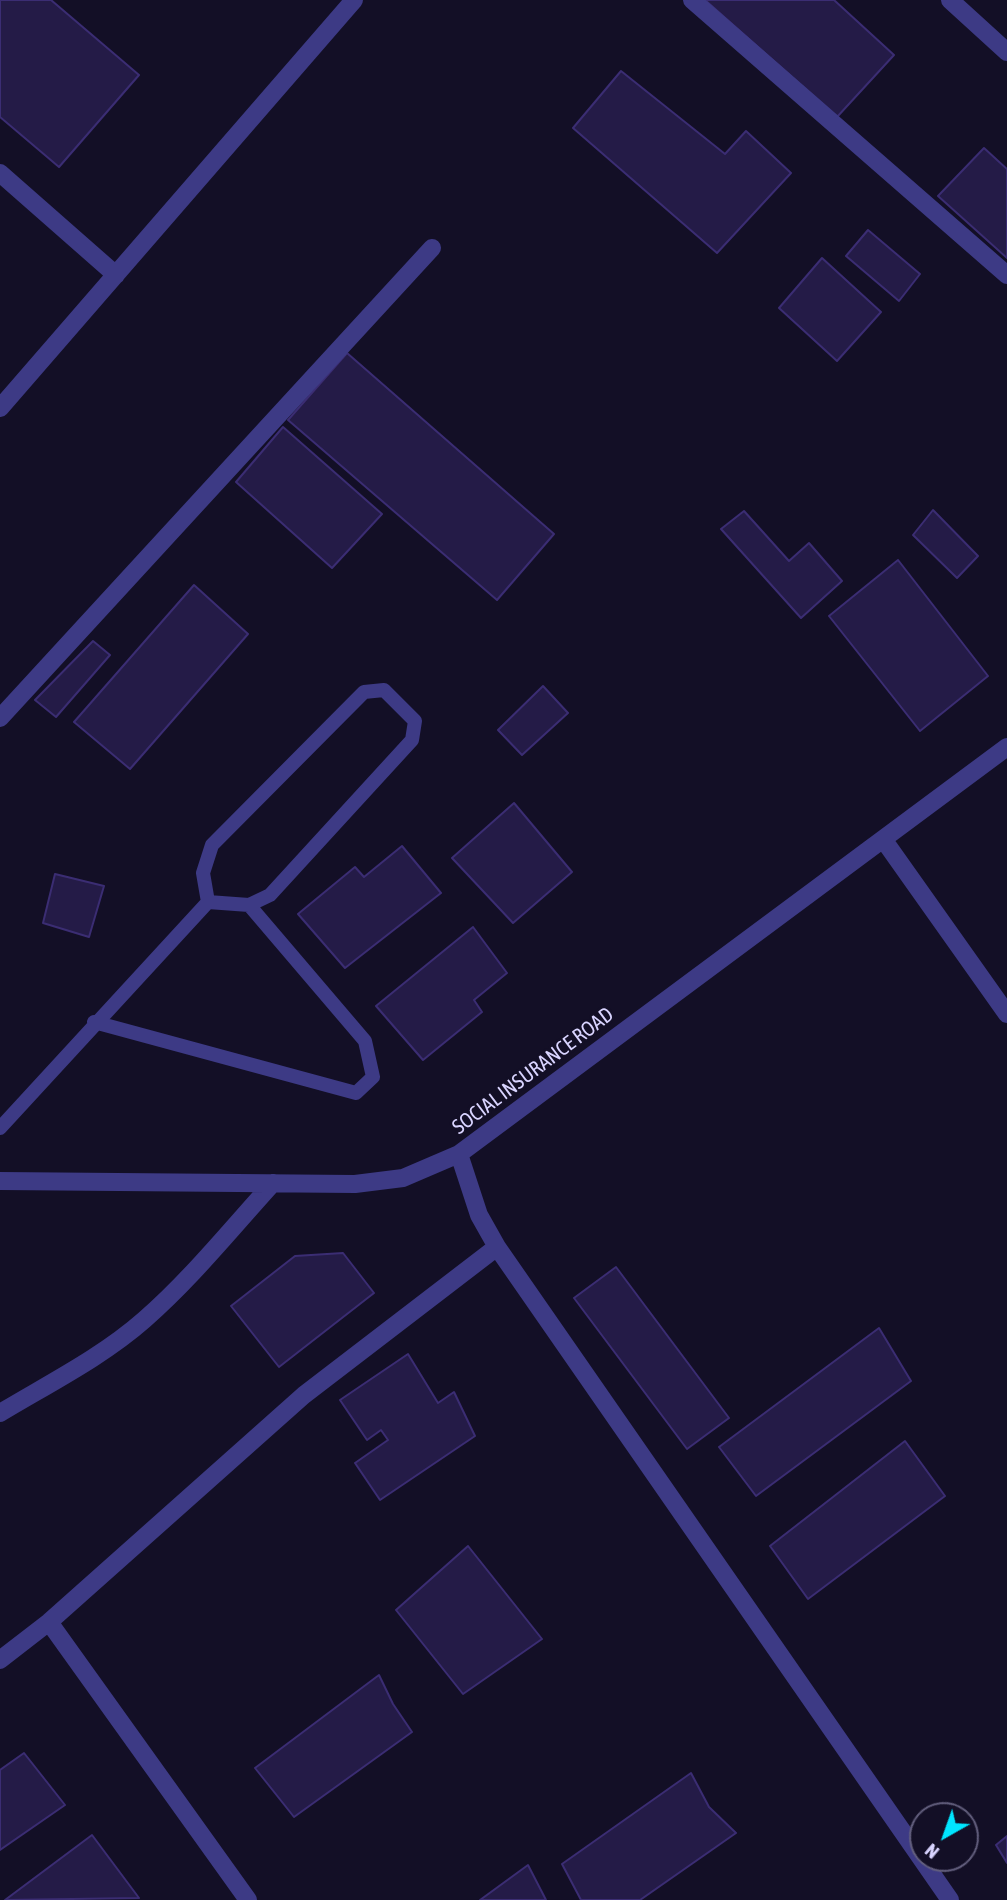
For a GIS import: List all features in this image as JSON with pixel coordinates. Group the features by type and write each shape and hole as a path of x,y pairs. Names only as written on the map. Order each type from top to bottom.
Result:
{"street":[{"path":"0,408 354,0"},
{"path":"692,0 1007,275"},
{"path":"950,0 1007,52"},
{"path":"0,173 116,275"},
{"path":"0,718 432,248"},
{"name":"SOCIAL INSURANCE ROAD","path":"0,1181 355,1184 403,1178 459,1154 1007,747"},
{"path":"883,839 1007,1014"},
{"path":"459,1154 479,1215 497,1247 950,1900"},
{"path":"0,1413 87,1361 142,1322 177,1290 273,1183"},
{"path":"0,1660 49,1622 304,1395 497,1247"},
{"path":"49,1622 248,1900"}],"lane":[{"path":"384,690 415,721 412,740 270,895 249,905 208,902 204,873 212,845 364,692 384,690"},
{"path":"0,1128 94,1022 208,902"},
{"path":"94,1022 356,1093 373,1077 365,1041 249,905"}],"building":[{"path":"0,0 51,0 139,75 59,167 0,117"},
{"path":"705,0 834,0 894,55 837,117"},
{"path":"621,71 725,154 746,131 791,173 717,253 573,128"},
{"path":"984,148 1007,169 1007,258 938,196"},
{"path":"868,230 920,274 899,301 846,256"},
{"path":"822,258 881,312 837,361 779,308"},
{"path":"347,353 554,534 497,600 288,420"},
{"path":"283,427 382,514 332,568 236,482"},
{"path":"933,510 978,556 957,578 913,535"},
{"path":"744,511 789,561 809,543 842,581 801,618 721,529"},
{"path":"898,560 988,676 920,731 829,616"},
{"path":"194,585 248,634 130,769 74,722"},
{"path":"93,641 110,655 56,717 35,700"},
{"path":"543,686 568,713 522,755 498,730"},
{"path":"514,803 572,872 513,923 452,858"},
{"path":"402,846 441,893 345,968 298,914 355,867 364,877"},
{"path":"55,874 104,886 89,937 43,923"},
{"path":"473,927 507,973 474,1000 482,1012 423,1060 376,1006"},
{"path":"343,1253 374,1293 279,1367 231,1306 295,1256"},
{"path":"616,1267 729,1418 687,1449 574,1298"},
{"path":"879,1328 911,1381 756,1496 719,1447"},
{"path":"408,1354 438,1403 454,1392 475,1436 380,1500 355,1463 388,1440 381,1430 367,1440 340,1400"},
{"path":"905,1441 945,1496 808,1599 770,1546"},
{"path":"468,1546 542,1639 463,1694 396,1610"},
{"path":"379,1675 393,1704 412,1732 294,1817 255,1768"},
{"path":"24,1753 65,1805 0,1850 0,1770"},
{"path":"691,1773 709,1807 736,1833 640,1900 581,1900 562,1864"},
{"path":"92,1835 139,1898 5,1900"},
{"path":"1007,1836 1007,1863 996,1845"},
{"path":"528,1865 546,1900 480,1900"}]}
